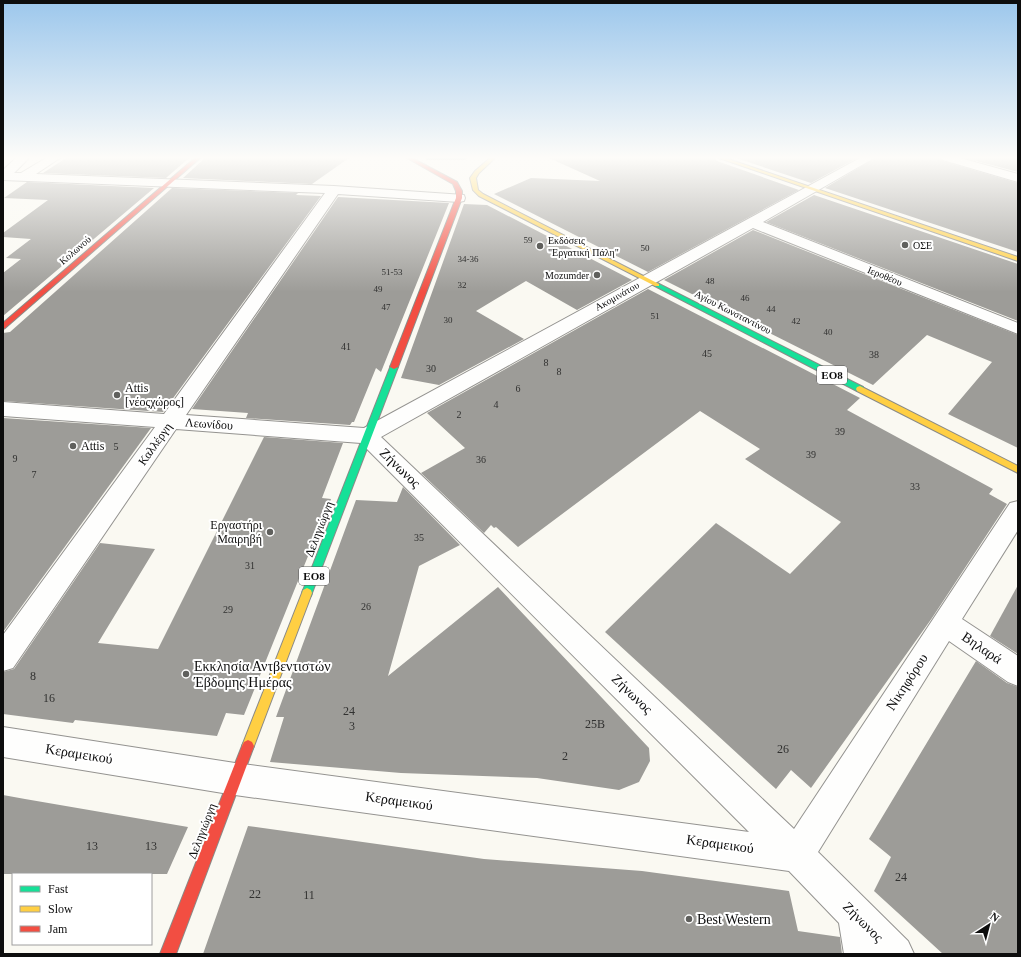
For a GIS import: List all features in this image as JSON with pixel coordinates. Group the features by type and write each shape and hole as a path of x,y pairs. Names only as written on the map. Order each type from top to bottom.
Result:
{"main road":[{"name":"Κολωνού","path":"3,327 146,203"},
{"name":"Δεληγιώργη","path":"168,954 457,203"},
{"name":"Αγίου Κωνσταντίνου","path":"496,203 1018,470"},
{"path":"852,203 1018,259"}],"street":[{"name":"Καλλέργη","path":"3,658 325,203"},
{"name":"Ακομινάτου","path":"368,436 787,203"},
{"name":"Ιεροθέου","path":"751,222 1018,329"},
{"name":"Λεωνίδου","path":"3,409 368,436"},
{"name":"Ζήνωνος","path":"368,436 797,854 895,954"},
{"name":"Νικηφόρου","path":"797,854 1018,510"},
{"name":"Βηλαρά","path":"945,623 1018,672"},
{"name":"Κεραμεικού","path":"3,742 235,779 797,854"},
{"path":"855,913 862,954"}],"building":[{"path":"44,203 137,203 3,316 3,273 21,259 6,258 31,239 3,237 3,233"},
{"path":"156,203 316,203 163,412 3,401 3,333 10,332"},
{"path":"334,203 449,203 381,372 376,368 354,422 350,425 246,418 248,413 192,409"},
{"path":"511,203 776,203 648,272"},
{"path":"800,203 837,203 1018,264 1018,321 766,222"},
{"path":"869,203 1018,203 1018,252"},
{"path":"464,204 487,205 632,280 577,310 526,281 476,311 524,339 439,385 401,378"},
{"path":"753,230 1018,335 1018,448 948,414 992,362 927,335 873,385 664,280"},
{"path":"648,289 860,398 847,410 993,489 989,494 1007,504 932,618 811,788 791,770 776,789 605,632 716,523 790,574 841,522 745,459 760,449 700,411 518,547 496,527 494,528 491,525 484,533 421,473 465,448 427,413"},
{"path":"3,418 151,428 3,632"},
{"path":"264,437 343,443 322,498 331,499 244,715 226,713 217,736 75,720 73,723 3,714 3,672 14,669 100,543 155,549 98,643 158,649"},
{"path":"403,487 460,545 419,566 388,676 498,587 649,748 650,761 639,782 619,790 537,778 401,773 270,762 284,717 276,717 356,500 397,502"},
{"path":"1018,585 1018,654 990,636"},
{"path":"976,661 1007,683 1018,687 1018,954 943,954 874,891 891,857 869,839"},
{"path":"3,795 188,827 167,874 3,874"},
{"path":"248,826 484,859 642,871 789,891 798,931 840,937 842,954 203,954"}],"traffic: fast":[{"path":"657,285 860,389"},
{"path":"307,593 394,367"}],"traffic: slow":[{"path":"496,203 657,285"},
{"path":"852,203 1018,259"},
{"path":"860,389 1018,470"},
{"path":"248,746 307,593"}],"traffic: jam":[{"path":"3,327 146,203"},
{"path":"394,367 457,203"},
{"path":"168,954 248,746"}],"place":[{"name":"ΟΣΕ","path":"905,245"},
{"name":"Εκδόσεις \"Εργατική Πάλη\"","path":"540,246"},
{"name":"Mozumder","path":"597,275"},
{"name":"Attis [νέοςχώρος]","path":"117,395"},
{"name":"Attis","path":"73,446"},
{"name":"Εργαστήρι Μαιρηβή","path":"270,532"},
{"name":"Εκκλησία Αντβεντιστών Έβδομης Ημέρας","path":"186,674"},
{"name":"Best Western","path":"689,919"}]}
